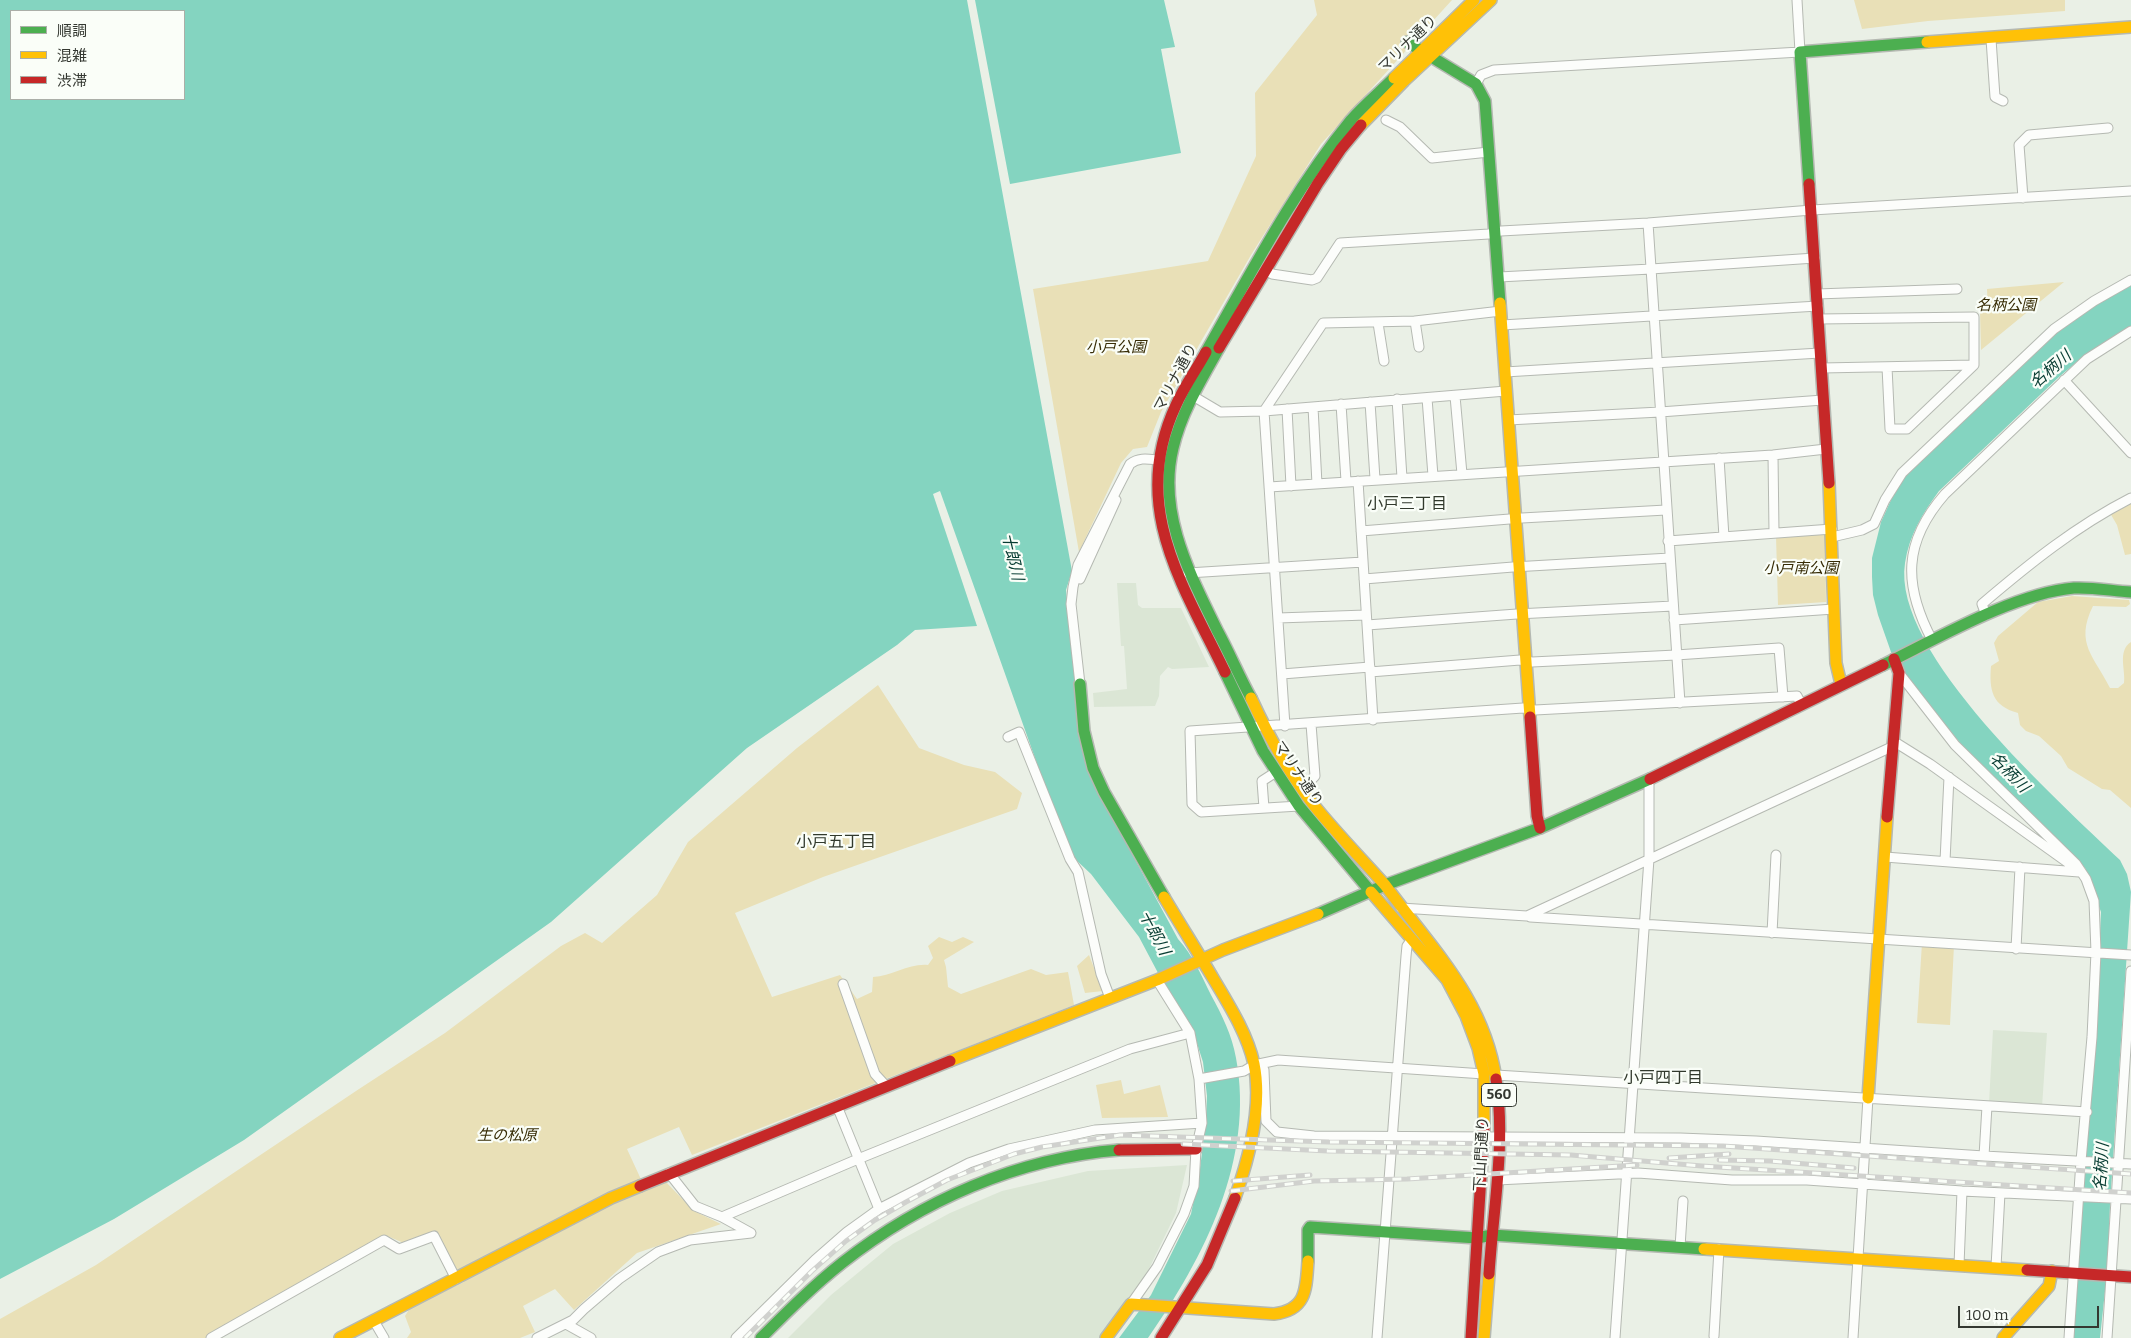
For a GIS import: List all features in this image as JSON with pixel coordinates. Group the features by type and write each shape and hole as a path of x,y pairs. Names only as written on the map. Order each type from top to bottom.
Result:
{"street":[{"name":"マリナ通り","path":"1385,885 1302,789 1264,727 1214,620 1188,573 1177,542 1170,509 1168,476 1171,452 1177,430 1193,396 1230,328 1267,270 1313,190 1353,135 1474,0"},
{"name":"マリナ通り","path":"1371,892 1299,806 1276,772 1250,727 1180,582 1163,540 1156,491 1158,460 1165,430 1176,405 1280,222 1318,164 1352,119 1491,0"},
{"path":"1797,0 1832,533 1836,663 1841,684"},
{"path":"1476,84 1482,75 1494,70 1800,52 2131,27"},
{"path":"1991,39 1995,97 2002,101"},
{"path":"1407,42 1428,53 1476,84 1485,101 1537,816 1540,828"},
{"path":"1386,120 1400,127 1432,158 1489,152"},
{"path":"2024,198 2019,145 2029,135 2108,128"},
{"path":"1267,270 1272,274 1312,280 1317,278 1340,243 1648,223 1812,210 2131,191"},
{"path":"1648,223 1680,702"},
{"path":"1499,277 1815,258"},
{"path":"1668,541 1774,532 1832,533 1862,530 1874,524 1885,500 1902,473 2054,329 2094,301 2131,280"},
{"path":"1817,294 1957,289"},
{"path":"1502,325 1818,306"},
{"path":"1285,726 1264,411 1323,324 1378,323 1501,312"},
{"path":"1819,319 1974,317 1974,365 1907,428 1890,430 1887,367"},
{"path":"1415,320 1419,347"},
{"path":"1378,323 1384,360"},
{"path":"1932,640 1921,620 1912,592 1911,570 1915,543 1931,510 1952,487 2087,359 2131,331"},
{"path":"1505,372 1820,353"},
{"path":"1822,368 1974,365"},
{"path":"2064,380 2125,444 2131,453"},
{"path":"1193,396 1220,412 1264,411 1506,391"},
{"path":"1455,396 1462,474"},
{"path":"1427,398 1433,476"},
{"path":"1397,399 1402,478"},
{"path":"1508,420 1660,412 1823,400"},
{"path":"1370,402 1375,479"},
{"path":"1341,404 1346,481"},
{"path":"1313,407 1317,484"},
{"path":"1287,409 1291,486"},
{"path":"1269,487 1773,455 1826,449"},
{"path":"1773,455 1774,532"},
{"path":"1718,458 1724,537"},
{"path":"1158,460 1136,460 1130,464 1078,566 1073,587 1072,604 1084,728 1090,759 1100,784 1141,859 1202,961 1246,1040 1253,1067 1256,1098 1253,1128 1246,1158 1222,1233 1208,1263 1161,1338"},
{"path":"1358,481 1373,720"},
{"path":"1986,615 1982,604 2043,552 2103,512 2131,498"},
{"path":"1361,531 1666,510"},
{"path":"1364,579 1670,558"},
{"path":"1188,573 1363,562"},
{"path":"340,1338 456,1280 611,1198 886,1086 1157,980 1223,950 1351,901 1385,885 1540,828 1646,781 1841,684 1986,615 2034,596 2074,588 2131,592"},
{"path":"1367,625 1673,606"},
{"path":"1674,620 1834,609"},
{"path":"1278,618 1366,616"},
{"path":"1282,674 1676,655 1780,648 1783,697"},
{"path":"1894,659 1899,672 1954,745 2081,872 2094,901 2096,952 2087,1112 2069,1338"},
{"path":"1853,1338 1884,857 1899,672"},
{"path":"1299,806 1201,812 1192,804 1190,731 1373,720 1523,708 1529,710 1797,696 1801,704"},
{"path":"1302,789 1315,776 1311,724"},
{"path":"1008,737 1019,732 1070,859 1078,872 1101,974 1110,998"},
{"path":"1527,916 1892,745 1901,744 2081,872"},
{"path":"1264,808 1262,780 1276,772"},
{"path":"1945,861 1949,777"},
{"path":"1615,1338 1628,1174 1648,859 1649,785 1646,781"},
{"path":"1772,933 1776,855"},
{"path":"1884,857 2081,872"},
{"path":"2016,949 2020,867"},
{"name":"下山門通り","path":"1385,885 1401,908 1455,974 1476,1012 1489,1044 1496,1075 1500,1137 1484,1338"},
{"name":"下山門通り","path":"1371,892 1447,980 1462,1009 1478,1048 1484,1074 1486,1094 1484,1137 1471,1338"},
{"path":"1401,908 2131,955"},
{"path":"1377,1338 1396,1068 1407,946 1412,939"},
{"path":"2107,1338 2113,1198 2131,971"},
{"path":"1106,1338 1134,1304 1157,1267 1184,1214 1194,1186 1196,1149 1202,1123 1203,1078 1190,1033 1157,980"},
{"path":"843,984 875,1074 886,1086"},
{"path":"722,1217 858,1159 1130,1049 1190,1033"},
{"path":"1203,1078 1278,1060 1484,1074"},
{"path":"1253,1067 1264,1070 1266,1121 1277,1132 1314,1136 1630,1138 1756,1141 2131,1164"},
{"path":"1496,1075 2087,1112"},
{"path":"836,1106 879,1210"},
{"path":"1984,1156 1987,1106"},
{"path":"2120,1116 2131,1117"},
{"path":"736,1338 815,1260 847,1232 879,1210 969,1163 1010,1149 1095,1130 1202,1123"},
{"path":"761,1338 819,1282 877,1237 907,1218 962,1190 1021,1169 1100,1152 1147,1149 1196,1149"},
{"path":"541,1337 573,1320 619,1279 658,1252 690,1240 751,1233 722,1217 695,1206 669,1173"},
{"path":"1497,1180 1638,1173 1732,1180 1807,1180 1962,1191 2131,1199"},
{"path":"1959,1265 1962,1191"},
{"path":"1996,1268 2000,1193"},
{"path":"1680,1247 1683,1201"},
{"path":"1134,1304 1274,1314 1288,1312 1298,1306 1305,1289 1308,1230 1310,1227 1477,1238 1492,1235 2131,1277"},
{"path":"211,1338 229,1334 384,1240 399,1249 434,1236 456,1280"},
{"path":"1714,1336 1720,1249"},
{"path":"2003,1338 2049,1286 2052,1271"},
{"path":"374,1321 384,1338"},
{"path":"566,1324 591,1338"}],"shaded area":[{"path":"1117,583 1136,583 1138,605 1142,608 1181,608 1209,667 1172,669 1168,667 1160,676 1159,696 1155,706 1094,707 1093,693 1127,689 1124,646 1121,646"},
{"path":"1993,1030 2047,1033 2042,1107 1989,1103"},
{"path":"1187,1165 1176,1213 1145,1277 1099,1338 788,1338 831,1295 893,1244 950,1213 1002,1191 1088,1171"}],"green space":[{"name":"小戸公園","path":"1314,0 1452,0 1321,144 1251,255 1203,338 1161,412 1147,447 1133,449 1121,463 1079,552 1033,289 1208,261 1256,156 1255,93 1317,15"},
{"path":"1854,0 2065,0 2065,11 1928,21 1862,29"},
{"name":"名柄公園","path":"2064,282 1981,350 1980,311 1988,312 1987,289"},
{"path":"2131,502 2131,554 2125,555 2117,525 2110,513"},
{"name":"小戸南公園","path":"1825,533 1826,602 1778,605 1776,536"},
{"path":"2072,596 2129,600 2130,604 2126,607 2093,606 2088,619 2086,640 2093,658 2110,688 2118,688 2124,683 2124,650 2131,642 2131,808 2110,790 2102,789 2068,768 2061,756 2039,736 2026,731 2020,725 2018,713 2003,706 1994,696 1992,690 1991,666 1999,661 1994,643 1998,636 2038,602"},
{"name":"生の松原","path":"878,685 919,748 964,765 995,772 1022,793 1017,809 823,877 735,913 772,997 840,975 857,999 872,992 873,977 914,966 928,965 933,958 928,946 939,937 952,942 963,937 974,942 944,960 948,987 961,994 1031,969 1046,975 1068,972 1074,1005 692,1155 679,1127 627,1149 645,1188 664,1180 694,1211 721,1224 637,1253 574,1310 555,1289 523,1306 535,1332 520,1338 407,1338 411,1332 405,1316 410,1308 464,1282 436,1233 406,1244 385,1235 207,1338 0,1338 0,1319 96,1265 445,1033 561,946 585,933 602,943 657,895 688,842 797,748"},
{"path":"1922,943 1954,945 1950,1025 1917,1023"},
{"path":"1089,955 1103,991 1085,993 1077,966"},
{"path":"1121,1080 1124,1094 1160,1085 1168,1117 1102,1118 1096,1085"}],"water":[{"name":"十郎川","path":"0,0 967,0 1072,571 1066,590 1080,736 1092,780 1178,939 1200,973 1226,1025 1236,1058 1240,1096 1238,1133 1231,1170 1220,1206 1188,1275 1148,1338 1119,1338 1151,1295 1191,1214 1200,1169 1206,1119 1207,1096 1203,1062 1191,1025 1166,988 1139,937 1091,874 1075,859 1046,789 940,491 933,494 977,626 915,630 897,645 747,748 551,922 244,1140 114,1219 0,1279"},
{"path":"975,0 1164,0 1175,47 1161,49 1181,153 1010,184"},
{"name":"名柄川","path":"2131,284 2131,327 2085,355 2060,376 1939,491 1918,525 1910,543 1905,563 1908,599 1924,639 1951,681 1984,723 2021,764 2120,860 2127,874 2131,892 2110,1204 2108,1263 2100,1338 2072,1338 2097,999 2101,912 2085,868 1970,755 1901,671 1891,652 1878,615 1873,595 1872,558 1881,522 1896,489 1906,475 2054,333 2079,315"}],"railway":[{"path":"745,1338 812,1271 846,1241 875,1220 906,1202 947,1180 1014,1154 1042,1147 1120,1135 1329,1142 1723,1146 2131,1174"},
{"path":"1183,1144 1328,1151 1571,1155 1702,1166 2131,1193"},
{"path":"1669,1158 1729,1154"},
{"path":"1719,1160 1770,1161 1854,1168"},
{"path":"1231,1191 1314,1181 1407,1179 1637,1165"},
{"path":"1233,1181 1310,1175"}],"traffic: fast":[{"path":"1407,42 1476,84 1485,101 1500,303"},
{"path":"1809,184 1800,52 1927,42"},
{"path":"1206,352 1256,263 1310,175 1351,120 1394,78"},
{"path":"1219,348 1192,397 1181,422 1173,448 1169,472 1169,496 1173,519 1187,565 1251,698"},
{"path":"1883,665 1976,619 2027,598 2074,588 2131,592"},
{"path":"1225,672 1263,751 1299,806 1371,892"},
{"path":"1080,684 1084,731 1093,768 1104,792 1164,897"},
{"path":"1318,914 1385,885 1540,828 1650,779"},
{"path":"761,1338 810,1290 842,1263 904,1220 938,1202 972,1186 1044,1162 1119,1150"},
{"path":"1308,1261 1308,1230 1310,1227 1477,1238 1492,1235 1704,1249"}],"traffic: slow":[{"path":"1394,78 1474,0"},
{"path":"1361,125 1404,81 1491,0"},
{"path":"1927,42 2131,27"},
{"path":"1500,303 1530,717"},
{"path":"1829,483 1836,663 1841,684"},
{"path":"1251,698 1279,753 1304,792 1385,885"},
{"path":"1868,1098 1887,817"},
{"path":"1385,885 1437,953 1468,999 1480,1023 1490,1050 1496,1079"},
{"path":"1371,892 1447,980 1466,1016 1478,1048 1484,1074 1484,1127"},
{"path":"1164,897 1237,1020 1247,1041 1254,1064 1257,1097 1256,1115 1250,1149 1235,1198"},
{"path":"950,1061 1157,980 1223,950 1318,914"},
{"path":"340,1338 611,1198 640,1186"},
{"path":"1704,1249 2027,1270"},
{"path":"1106,1338 1131,1304 1274,1314 1285,1312 1299,1303 1303,1296 1308,1261"},
{"path":"2003,1338 2049,1286 2052,1271"},
{"path":"1484,1338 1489,1274"}],"traffic: jam":[{"path":"1219,348 1318,183 1341,149 1361,125"},
{"path":"1809,184 1829,483"},
{"path":"1206,352 1176,405 1163,442 1158,477 1160,510 1167,543 1178,575 1225,672"},
{"path":"1887,817 1899,673 1894,659"},
{"path":"1650,779 1883,665"},
{"path":"1530,717 1537,816 1540,828"},
{"path":"640,1186 950,1061"},
{"path":"1489,1274 1498,1176 1500,1127 1496,1079"},
{"path":"1471,1338 1484,1127"},
{"path":"1119,1150 1196,1149"},
{"path":"1161,1338 1207,1265 1235,1198"},
{"path":"2027,1270 2131,1277"}],"district":[{"name":"小戸三丁目","path":"1407,505"},
{"name":"小戸五丁目","path":"836,843"},
{"name":"小戸四丁目","path":"1663,1079"}]}
